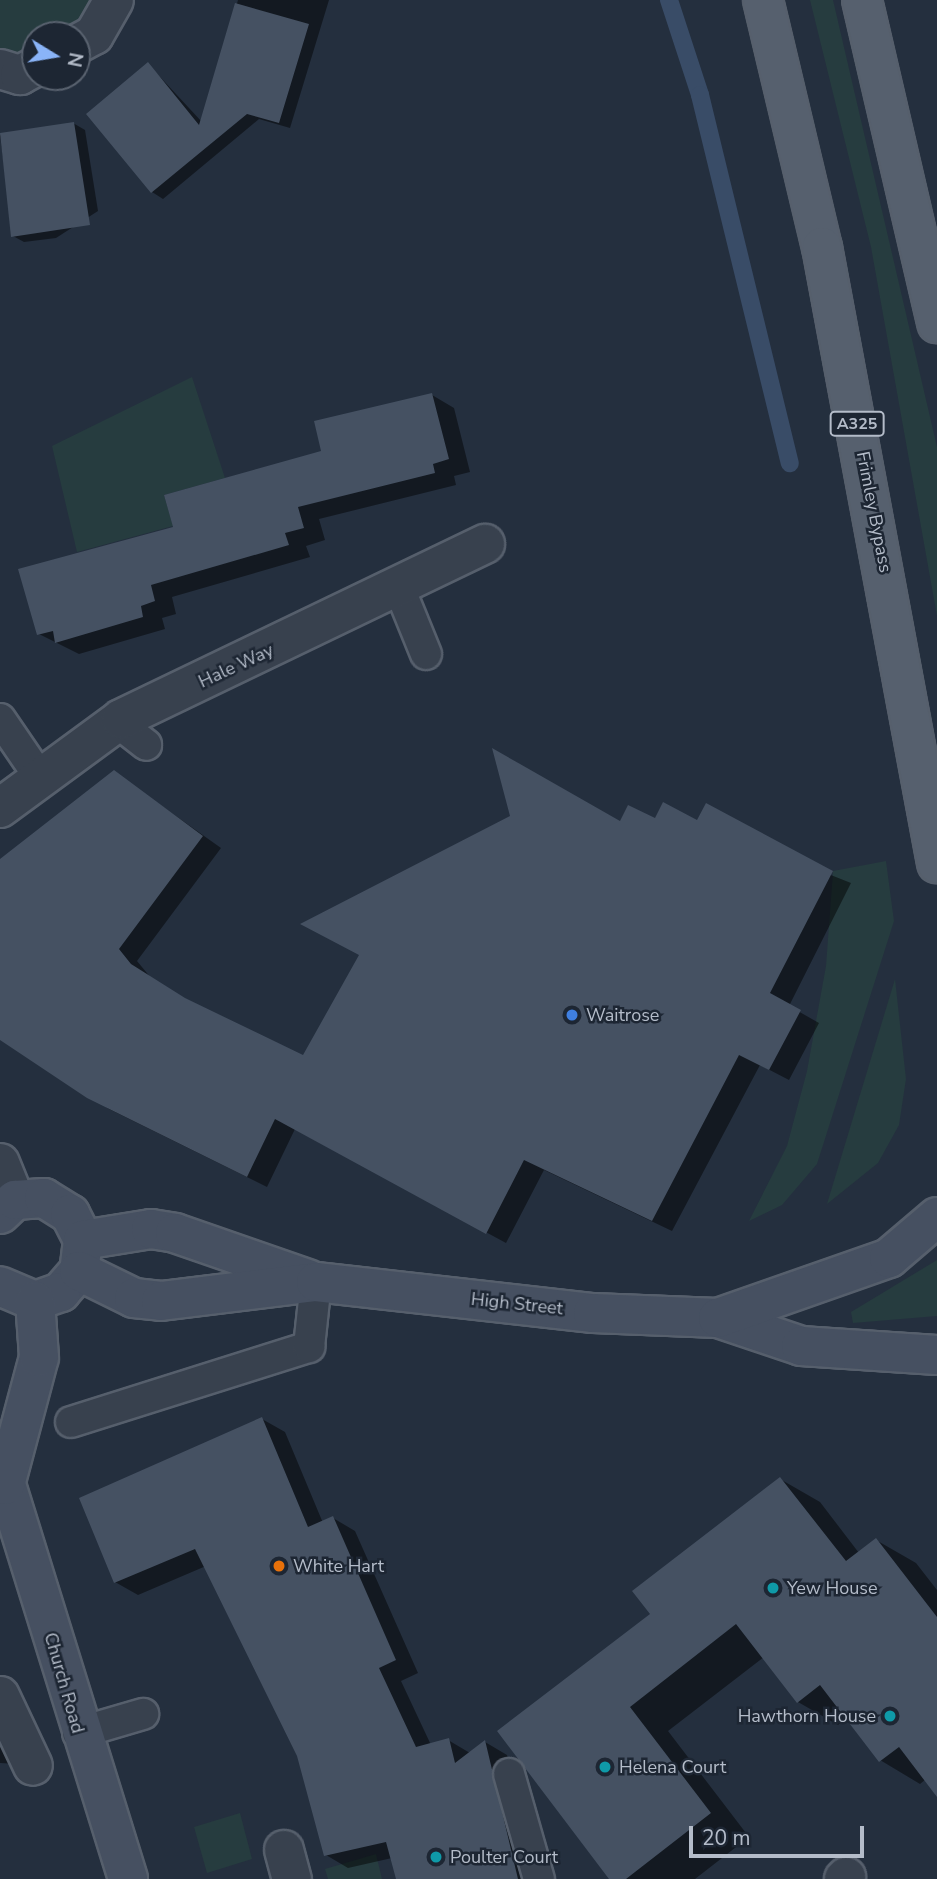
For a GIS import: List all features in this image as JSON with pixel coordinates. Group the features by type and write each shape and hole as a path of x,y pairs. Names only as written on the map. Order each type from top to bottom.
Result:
{"main road":[{"name":"Frimley Bypass","path":"763,0 822,247 937,863"},
{"path":"862,0 937,323"},
{"path":"8,1207 53,1203 70,1213 81,1256 61,1292 10,1296"},
{"name":"High Street","path":"718,1318 888,1258 937,1217"},
{"name":"High Street","path":"81,1256 151,1229 175,1233 316,1282 593,1313 718,1318 801,1346 937,1355"},
{"name":"High Street","path":"81,1256 134,1298 161,1301 316,1282"},
{"name":"Church Road","path":"10,1296 39,1357 3,1475 78,1733 128,1879"}],"street":[{"path":"91,36 114,0"},
{"path":"0,69 21,74"},
{"name":"Hale Way","path":"0,808 39,776 132,733 485,544"},
{"path":"0,1163 8,1207"},
{"path":"0,1696 33,1766"}],"lane":[{"path":"400,590 426,654"},
{"path":"0,719 39,776"},
{"path":"71,1422 311,1356 316,1282"},
{"path":"78,1733 143,1714"},
{"path":"509,1774 539,1879"}],"green space":[{"path":"0,0 96,0 76,21 21,21 21,52 15,55 0,53"},
{"path":"810,0 833,0 937,447 937,616 871,247"},
{"path":"192,377 225,478 164,495 173,526 77,552 52,446"},
{"path":"886,861 894,921 817,1164 782,1205 749,1221 787,1146 807,1071 826,966 833,871"},
{"path":"895,979 906,1079 899,1125 878,1163 827,1204"},
{"path":"937,1260 937,1316 853,1323 851,1312"},
{"path":"240,1813 252,1859 207,1873 194,1827"},
{"path":"376,1854 382,1879 328,1879 325,1869"}],"building":[{"path":"235,3 309,24 279,123 247,114 151,193 86,114 148,62 199,125"},
{"path":"74,122 90,225 11,237 0,133"},
{"path":"432,393 449,459 433,464 435,473 298,507 304,528 285,533 289,545 151,585 155,601 141,606 143,617 55,643 53,631 37,635 18,569 173,527 164,495 321,451 314,421"},
{"name":"Waitrose","path":"492,748 620,821 628,805 655,818 663,802 697,820 706,803 833,871 770,993 801,1010 769,1070 739,1055 652,1221 524,1160 486,1234 275,1119 247,1177 87,1098 0,1040 0,859 114,770 203,836 119,949 131,964 185,998 303,1055 359,955 300,924 510,816"},
{"path":"262,1417 308,1527 333,1516 396,1660 379,1668 416,1747 449,1738 455,1763 485,1740 518,1879 396,1879 386,1842 324,1856 297,1756 195,1549 114,1583 79,1498"},
{"path":"780,1477 846,1561 876,1538 937,1617 937,1797 899,1747 879,1762 820,1685 797,1703 736,1624 630,1707 711,1813 626,1879 609,1879 497,1731 650,1614 632,1591"}],"waterway":[{"path":"669,0 700,95 790,463"}],"place":[{"name":"Waitrose","path":"572,1015"},
{"name":"White Hart","path":"279,1566"},
{"name":"Yew House","path":"773,1588"},
{"name":"Hawthorn House","path":"890,1716"},
{"name":"Helena Court","path":"605,1767"},
{"name":"Poulter Court","path":"436,1857"}]}
